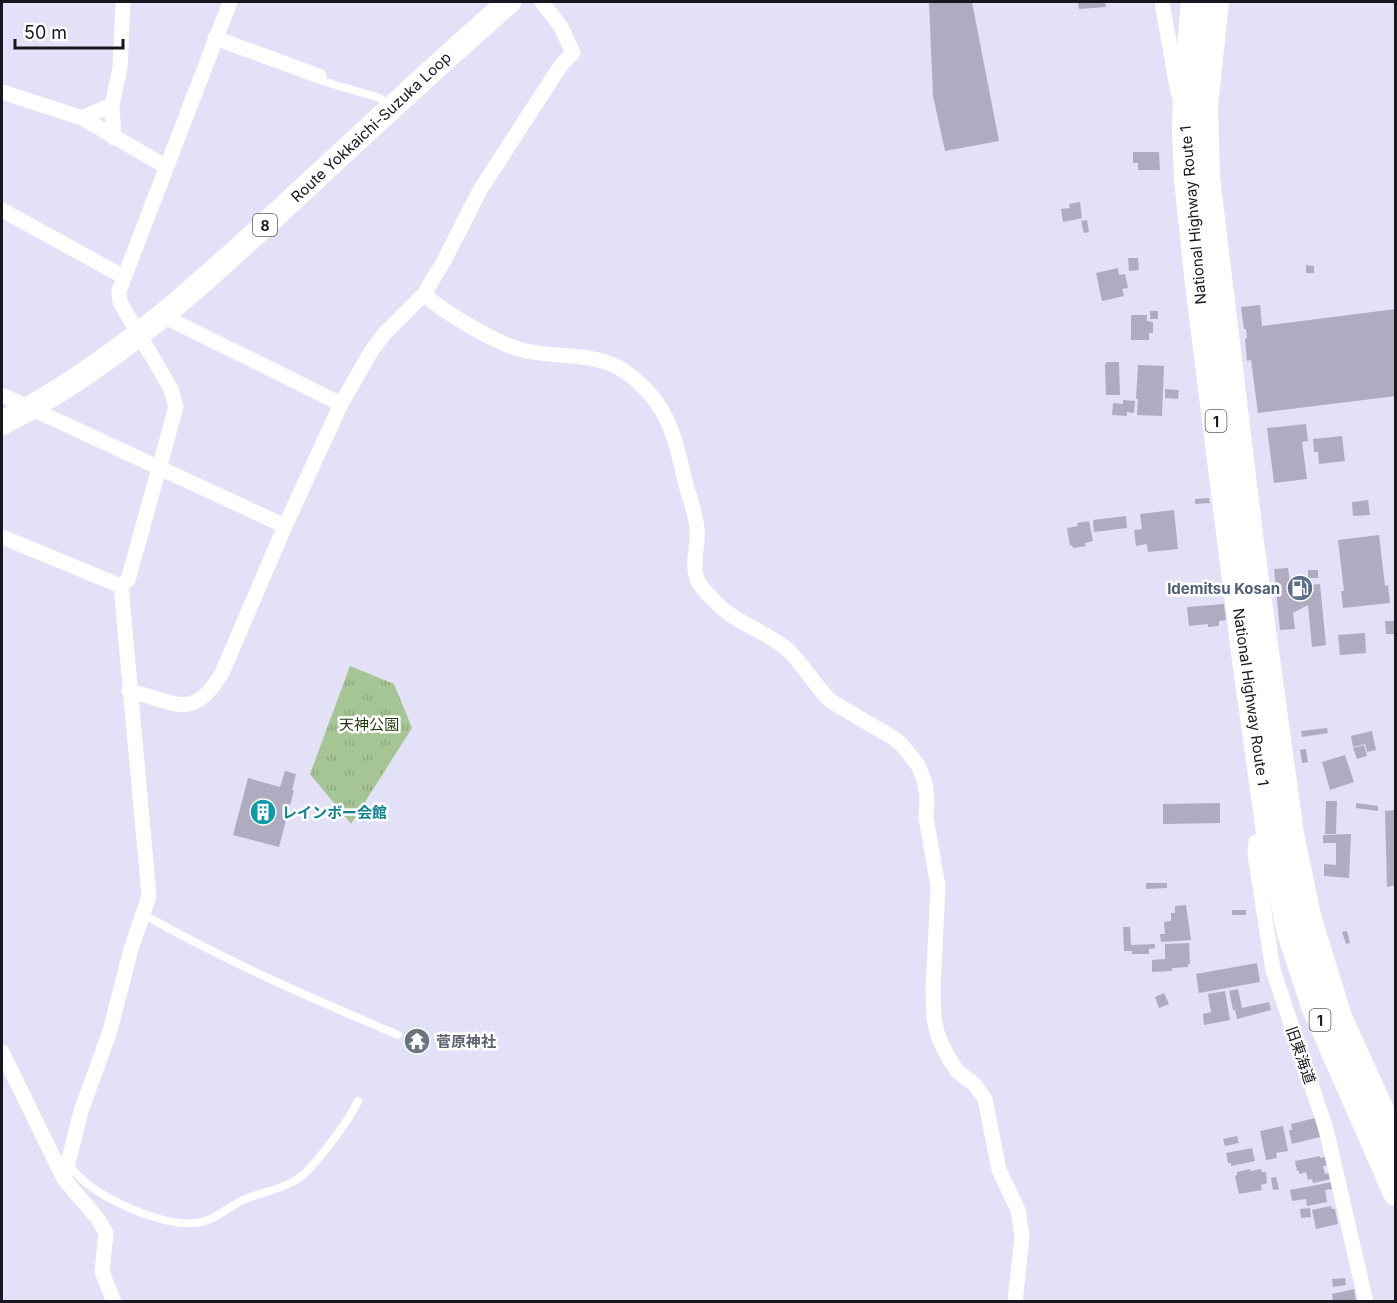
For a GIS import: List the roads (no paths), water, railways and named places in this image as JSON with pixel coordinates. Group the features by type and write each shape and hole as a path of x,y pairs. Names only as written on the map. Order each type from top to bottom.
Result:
{"highway":[{"name":"National Highway Route 1","path":"1194,2 1186,81 1185,133 1197,178 1255,658 1280,836 1290,933 1314,1006 1395,1193"},
{"name":"National Highway Route 1","path":"1197,178 1216,2"},
{"name":"National Highway Route 1","path":"1280,836 1308,916 1339,1017 1395,1143"}],"main road":[{"name":"Route Yokkaichi-Suzuka Loop","path":"2,423 30,409 163,316 509,2"}],"street":[{"path":"114,138 112,105 120,68 123,2"},
{"path":"121,586 128,580 160,469 176,399 120,302 118,291 230,2"},
{"path":"129,691 183,705 196,704 212,691 341,404 372,350 385,333 424,294 445,259 480,190 561,65 573,53 561,27 542,2"},
{"path":"1162,2 1185,133"},
{"path":"215,38 319,76"},
{"path":"2,92 82,118 165,166"},
{"path":"82,118 112,105"},
{"path":"2,210 124,277"},
{"path":"424,294 446,312 512,347 526,351 604,360 621,368 650,394 667,418 676,439 697,527 695,565 698,581 719,605 734,617 775,640 789,652 832,702 892,737 901,744 918,765 925,783 926,818 938,886 933,991 934,1019 938,1036 957,1071 975,1085 986,1099 999,1170 1018,1210 1022,1238 1015,1302"},
{"path":"163,316 341,404"},
{"path":"2,395 285,526"},
{"path":"2,537 121,586"},
{"path":"67,1172 81,1111 110,1030 131,949 149,897 121,586"},
{"name":"旧東海道","path":"1280,836 1256,842 1254,854 1273,970 1326,1129 1366,1302"},
{"path":"2,1052 67,1172 106,1233 102,1272 114,1302"}],"lane":[{"path":"319,76 322,81 380,98 390,109"},
{"path":"143,914 204,948 398,1035"},
{"path":"67,1172 104,1196 156,1217 195,1224 209,1220 245,1199 297,1179 339,1132 358,1101"}],"place":[{"name":"Idemitsu Kosan","path":"1300,588"},
{"name":"レインボー会館","path":"263,812"},
{"name":"菅原神社","path":"417,1041"}],"park label":[{"name":"天神公園","path":"369,724"}]}
